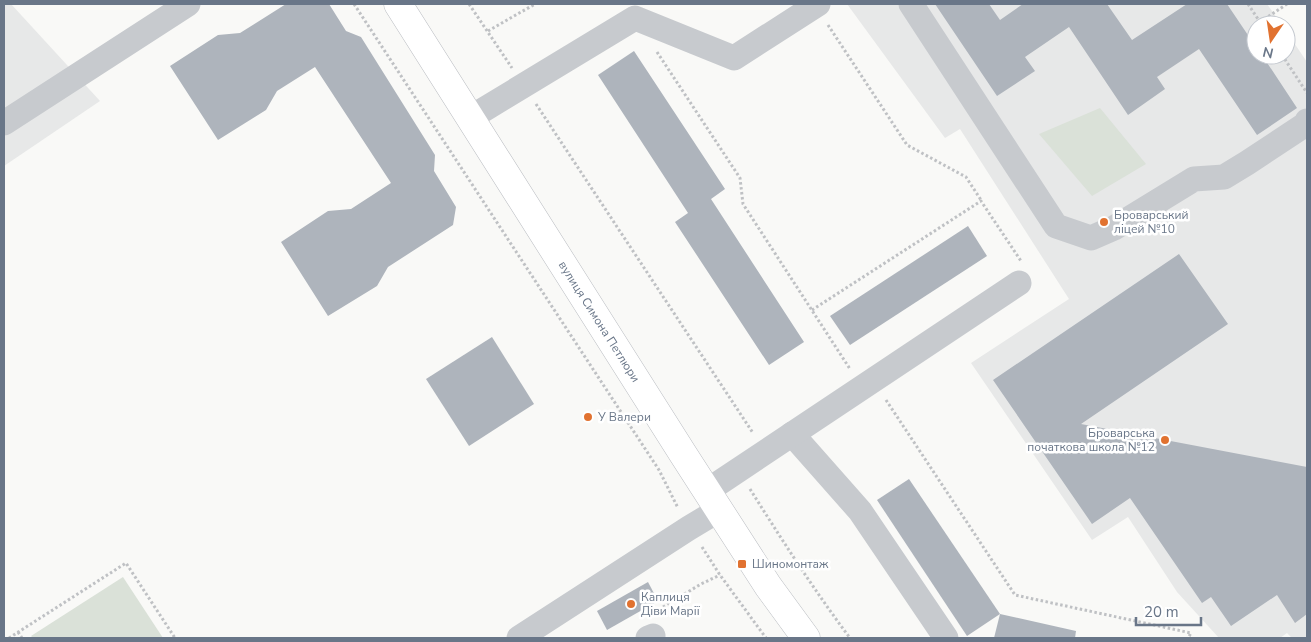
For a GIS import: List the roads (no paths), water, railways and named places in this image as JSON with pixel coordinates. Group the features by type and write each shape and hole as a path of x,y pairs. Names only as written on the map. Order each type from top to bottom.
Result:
{"main road":[{"name":"вулиця Симона Петлюри","path":"398,4 713,501 768,586 806,638"}],"street":[{"path":"4,123 188,4"},
{"path":"470,118 635,18 734,58 816,4"},
{"path":"912,4 1056,226 1091,238 1114,228 1194,179 1224,177 1306,124 1307,121"},
{"path":"519,638 689,528 738,470 867,384 1021,274"},
{"path":"792,434 860,511 946,638"}],"place":[{"name":"Броварський ліцей №10","path":"1104,222"},
{"name":"У Валери","path":"588,417"},
{"name":"Броварська початкова школа №12","path":"1165,440"},
{"name":"Шиномонтаж","path":"742,564"},
{"name":"Каплиця Діви Марії","path":"631,604"}]}
